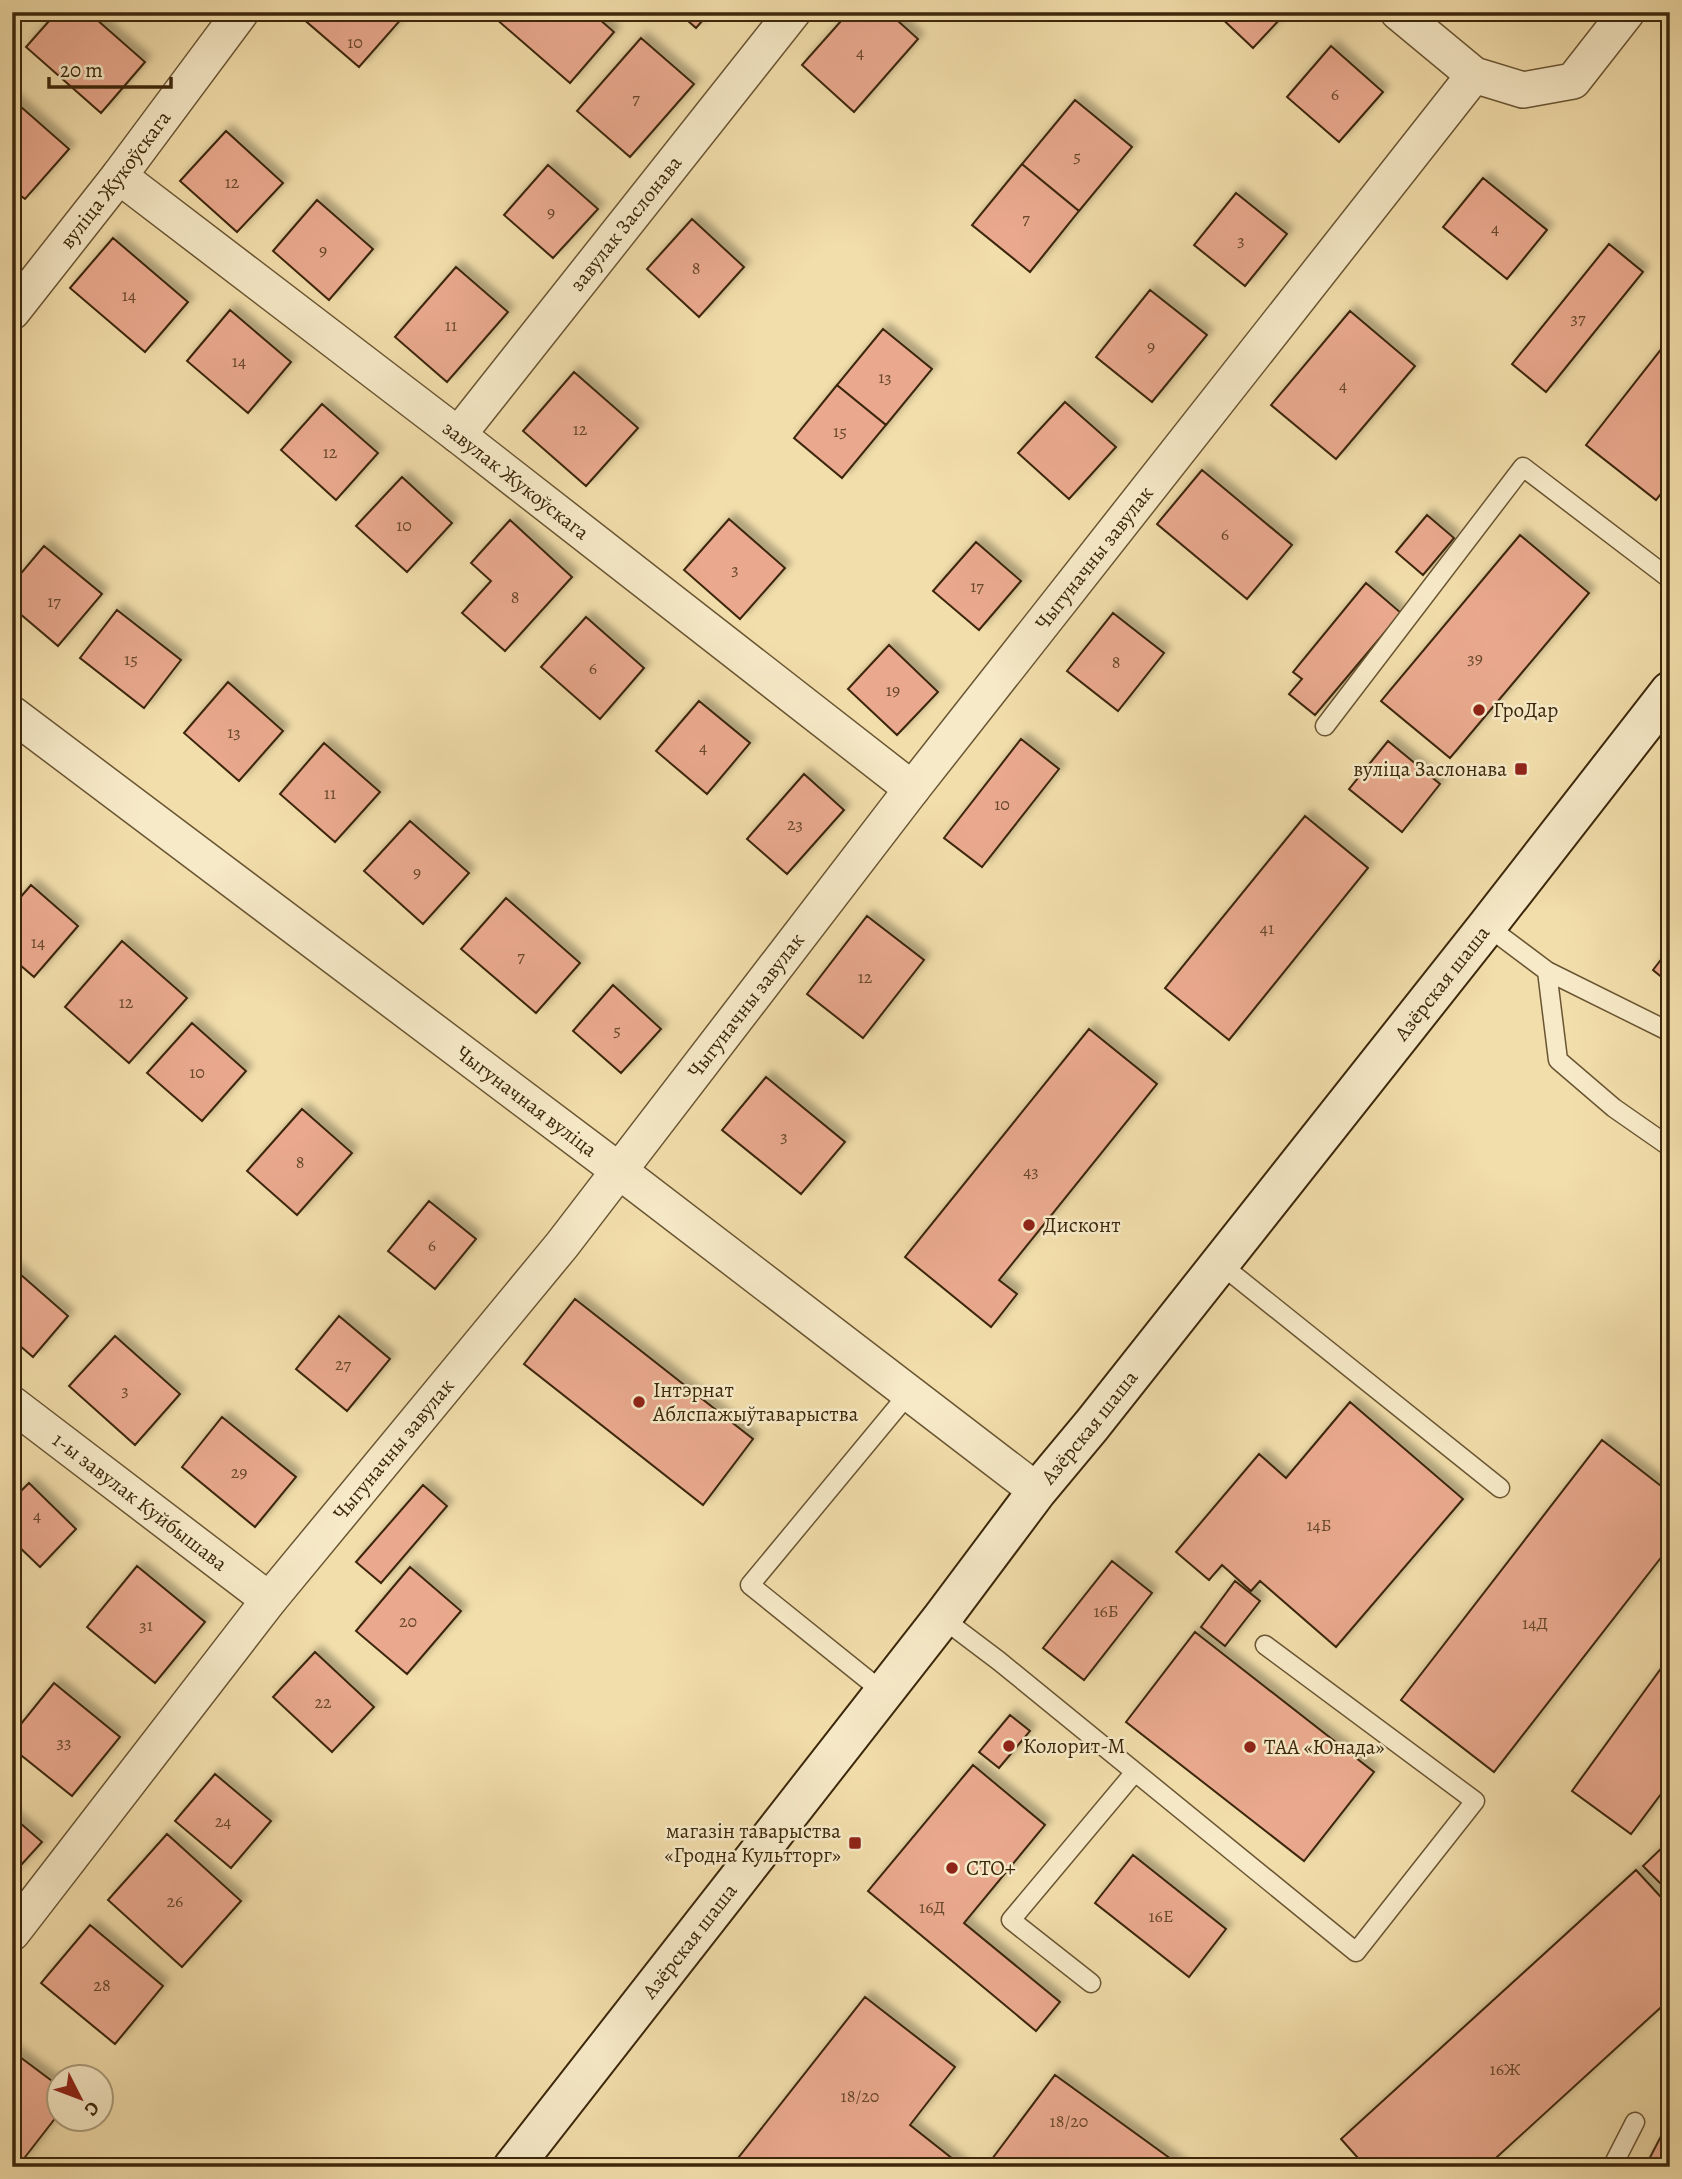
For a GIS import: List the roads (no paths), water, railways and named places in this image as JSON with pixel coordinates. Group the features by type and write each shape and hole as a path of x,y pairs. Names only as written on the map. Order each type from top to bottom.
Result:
{"main road":[{"name":"Азёрская шаша","path":"513,2167 942,1618 1037,1491 1487,926 1670,691"}],"street":[{"name":"вуліца Жукоўскага","path":"12,313 119,176 240,12"},
{"name":"завулак Заслонава","path":"458,435 793,12"},
{"path":"1398,12 1474,75 1522,90 1573,81 1627,12"},
{"name":"Чыгуначны завулак","path":"12,1933 269,1600 562,1245 912,789 1474,75"},
{"name":"завулак Жукоўскага","path":"119,176 458,435 912,789"},
{"name":"Чыгуначная вуліца","path":"12,714 618,1170 1037,1491"},
{"name":"1-ы завулак Куйбышава","path":"12,1404 269,1600"}],"lane":[{"path":"1325,726 1523,467 1670,579"},
{"path":"1487,926 1547,971 1670,1032"},
{"path":"1547,971 1558,1060 1614,1108 1670,1147"},
{"path":"1219,1263 1500,1488"},
{"path":"883,1692 750,1585 909,1393"},
{"path":"942,1618 999,1661 1356,1952 1475,1801 1265,1645"},
{"path":"1091,1983 1011,1920 1135,1772"},
{"path":"1612,2167 1635,2122"}],"place":[{"name":"ГроДар","path":"1479,710"},
{"name":"вуліца Заслонава","path":"1521,769"},
{"name":"Дисконт","path":"1029,1225"},
{"name":"Інтэрнат Аблспажыўтаварыства","path":"639,1402"},
{"name":"Колорит-М","path":"1009,1746"},
{"name":"ТАА «Юнада»","path":"1250,1747"},
{"name":"магазін таварыства «Гродна Культторг»","path":"855,1843"},
{"name":"СТО+","path":"952,1868"}]}
